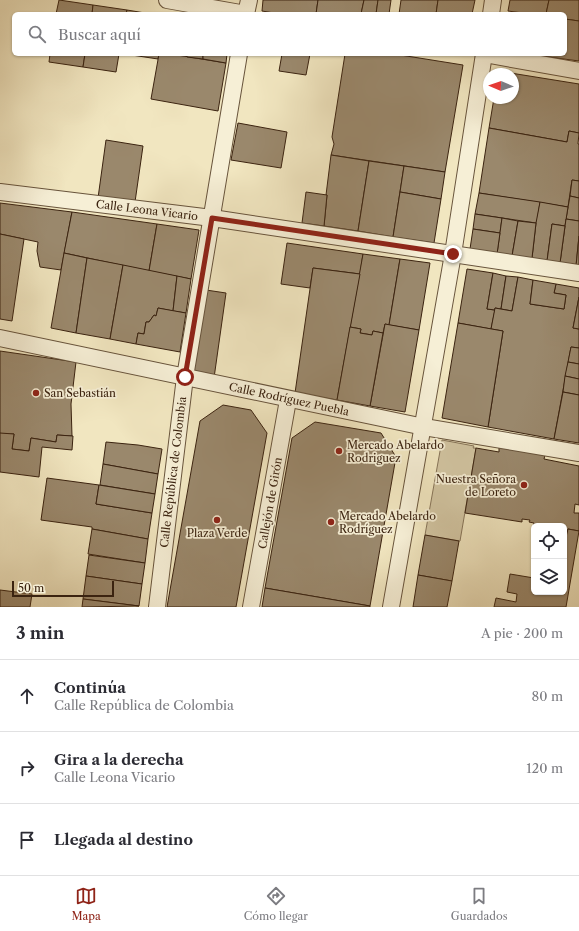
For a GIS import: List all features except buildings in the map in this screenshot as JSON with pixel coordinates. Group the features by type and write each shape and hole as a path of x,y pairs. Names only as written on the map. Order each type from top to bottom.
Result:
{"street":[{"path":"167,0 235,12"},
{"path":"246,12 248,0"},
{"path":"491,12 493,0"},
{"name":"Calle República de Colombia","path":"156,607 185,377 239,56"},
{"path":"391,607 424,427 484,56"},
{"path":"495,56 579,71"},
{"name":"Calle Leona Vicario","path":"0,192 212,218 579,274"},
{"name":"Calle Rodríguez Puebla","path":"0,338 288,400 424,427 579,453"},
{"name":"Callejón de Girón","path":"251,607 288,400"}],"shaded area":[{"path":"442,440 474,446 473,448 476,448 460,541 425,535"}],"place":[{"name":"San Sebastián","path":"36,393"},
{"name":"Mercado Abelardo Rodriguez","path":"339,451"},
{"name":"Nuestra Señora de Loreto","path":"524,485"},
{"name":"Plaza Verde","path":"217,520"},
{"name":"Mercado Abelardo Rodríguez","path":"331,522"}],"route":[{"path":"185,377 212,218 453,254"}]}
